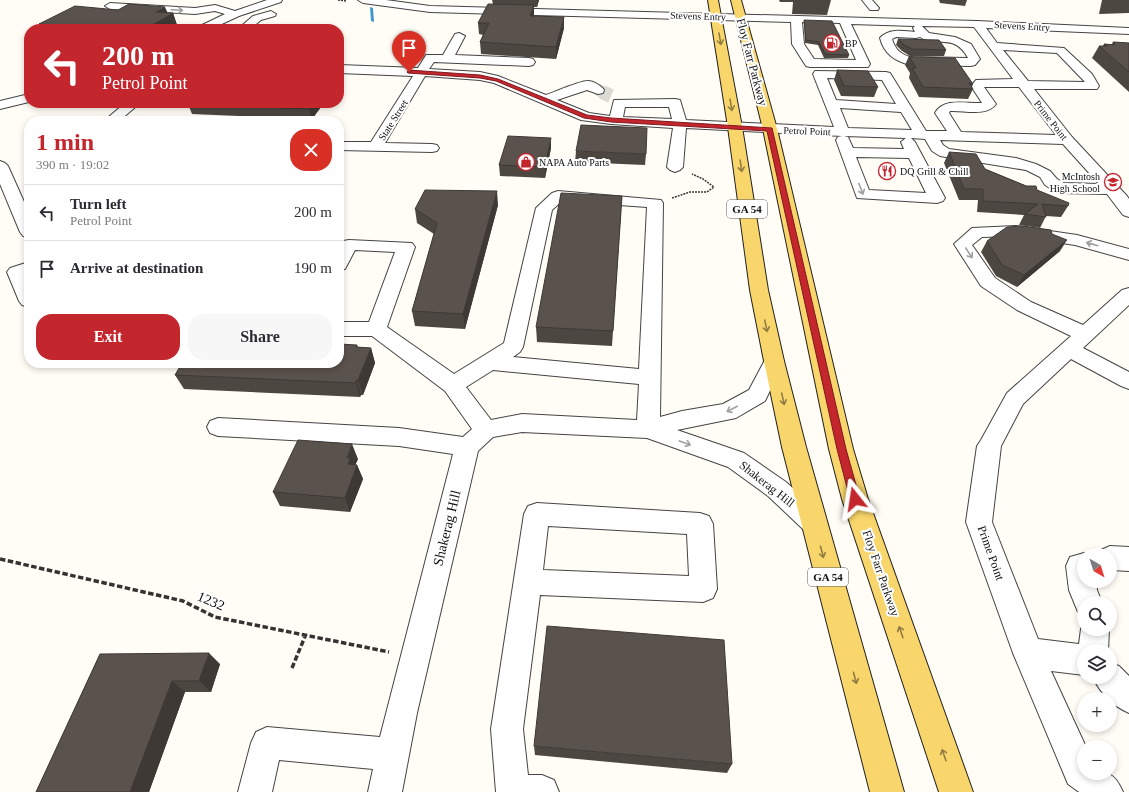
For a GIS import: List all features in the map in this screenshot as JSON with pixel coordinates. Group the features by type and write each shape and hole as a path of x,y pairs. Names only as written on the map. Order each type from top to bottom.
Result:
{"main road":[{"name":"Floy Farr Parkway","path":"713,0 735,127 759,290 774,361 814,522 855,677 888,792"},
{"name":"Floy Farr Parkway","path":"736,0 770,129 841,449 855,499 956,792"}],"street":[{"path":"118,0 110,6 195,12 214,8 235,14"},
{"path":"196,0 210,2 214,8"},
{"name":"Stevens Entry","path":"363,0 430,9 572,11 740,18 977,24 1129,31"},
{"path":"572,11 574,0"},
{"path":"868,21 867,10 870,4 884,10 897,22"},
{"path":"213,24 235,14 260,6 279,6"},
{"path":"249,24 279,6"},
{"path":"796,19 798,44 810,63 864,64 844,20"},
{"path":"911,22 926,36"},
{"name":"Prime Point","path":"977,24 994,46 996,61 1024,84 1067,140 1111,189 1129,212"},
{"path":"974,59 967,46 960,42 926,36 894,34 886,38 887,44 900,59 910,61 971,62 974,59 996,61"},
{"path":"459,36 447,59 529,62"},
{"path":"957,136 942,113 944,109 948,107 984,107 989,104 977,86 980,83 1093,86 1088,77 1060,50 994,46"},
{"name":"State Street","path":"376,146 423,72 430,58 447,59"},
{"name":"Petrol Point","path":"344,70 423,72 480,76 525,91 586,116 620,111 680,124 841,132 1067,140"},
{"path":"904,134 937,198 863,195 847,152 832,104 819,74 886,76 905,108 937,148 945,153 967,158 1016,163 1031,167 1046,174 1051,182 1060,188 1111,189"},
{"path":"545,100 588,85 598,90"},
{"path":"578,88 620,111 675,103 680,124 675,167"},
{"path":"611,96 620,111"},
{"path":"0,105 24,99"},
{"path":"832,104 905,108"},
{"path":"117,116 127,108"},
{"path":"344,146 432,148"},
{"path":"847,152 914,154"},
{"path":"0,166 24,221"},
{"path":"453,385 513,346 544,208 558,196 655,203 648,429"},
{"path":"1129,254 1077,240 1016,232 978,232 963,244 988,282 1076,342 1129,381"},
{"path":"344,255 349,245 406,247 376,329"},
{"path":"24,269 16,272 24,290"},
{"name":"Prime Point","path":"1106,792 1080,772 1028,653 979,522 990,446 1014,399 1129,294"},
{"path":"218,427 399,437 467,447 486,430 453,385 376,329 344,329"},
{"name":"Shakerag Hill","path":"648,429 682,420 728,412 757,395 774,361"},
{"path":"489,362 650,378"},
{"name":"Shakerag Hill","path":"486,430 522,423 648,429 736,460 777,489 814,522"},
{"name":"Shakerag Hill","path":"385,792 415,657 467,447"},
{"path":"513,792 507,729 527,582 537,514 700,524 703,589 527,582"},
{"path":"1117,558 1129,559"},
{"path":"1028,653 1077,659"},
{"path":"1115,684 1129,697"},
{"path":"255,792 267,744 393,755"},
{"path":"529,792 542,792"}],"path":[{"path":"655,203 690,192 707,192 714,187 703,178 675,167"},
{"name":"1232","path":"0,559 183,601 215,617 415,657"},
{"path":"292,668 306,634"}],"building":[{"path":"129,4 165,7 156,12 173,13 154,24 39,24 75,6 118,10"},
{"path":"488,4 534,5 530,16 564,17 556,47 480,42 489,23 478,23"},
{"path":"804,20 832,21 849,55 825,54 819,42 806,40"},
{"path":"898,39 939,40 946,50 913,49 904,45"},
{"path":"1113,42 1129,43 1129,72 1099,46 1107,46 1104,44 1115,45"},
{"path":"909,56 955,58 973,84 969,83 973,89 923,87 912,68 916,68"},
{"path":"837,70 868,71 878,87 844,86"},
{"path":"285,108 310,108 309,109"},
{"path":"581,125 647,128 646,154 576,151"},
{"path":"508,136 551,138 545,167 499,165"},
{"path":"949,152 976,154 985,169 1026,186 1036,186 1037,190 1069,203 1068,206 1042,204 1046,217 1025,214 1038,204 983,201 983,189 964,189"},
{"path":"425,190 497,191 463,314 412,311 437,223 415,209"},
{"path":"561,193 622,196 613,331 536,327"},
{"path":"1022,226 1051,230 1052,234 1067,240 1024,275 1002,265 987,241 1007,227"},
{"path":"344,344 371,348 356,383 175,375 179,368 344,368"},
{"path":"298,440 352,444 347,458 351,458 348,464 357,465 345,498 273,492"},
{"path":"547,626 724,640 732,764 534,746"},
{"path":"209,653 199,681 172,681 130,792 36,792 100,654"}],"waterway":[{"path":"371,8 373,21"}],"tunnel":[{"path":"598,90 602,92"},
{"path":"602,92 611,96"}],"place":[{"name":"BP","path":"832,43"},
{"name":"NAPA Auto Parts","path":"526,162"},
{"name":"DQ Grill & Chill","path":"887,171"},
{"name":"McIntosh High School","path":"1113,182"}],"route":[{"path":"409,72 480,76 498,80 557,106 586,116 611,120 770,129 841,449 855,499"}]}
